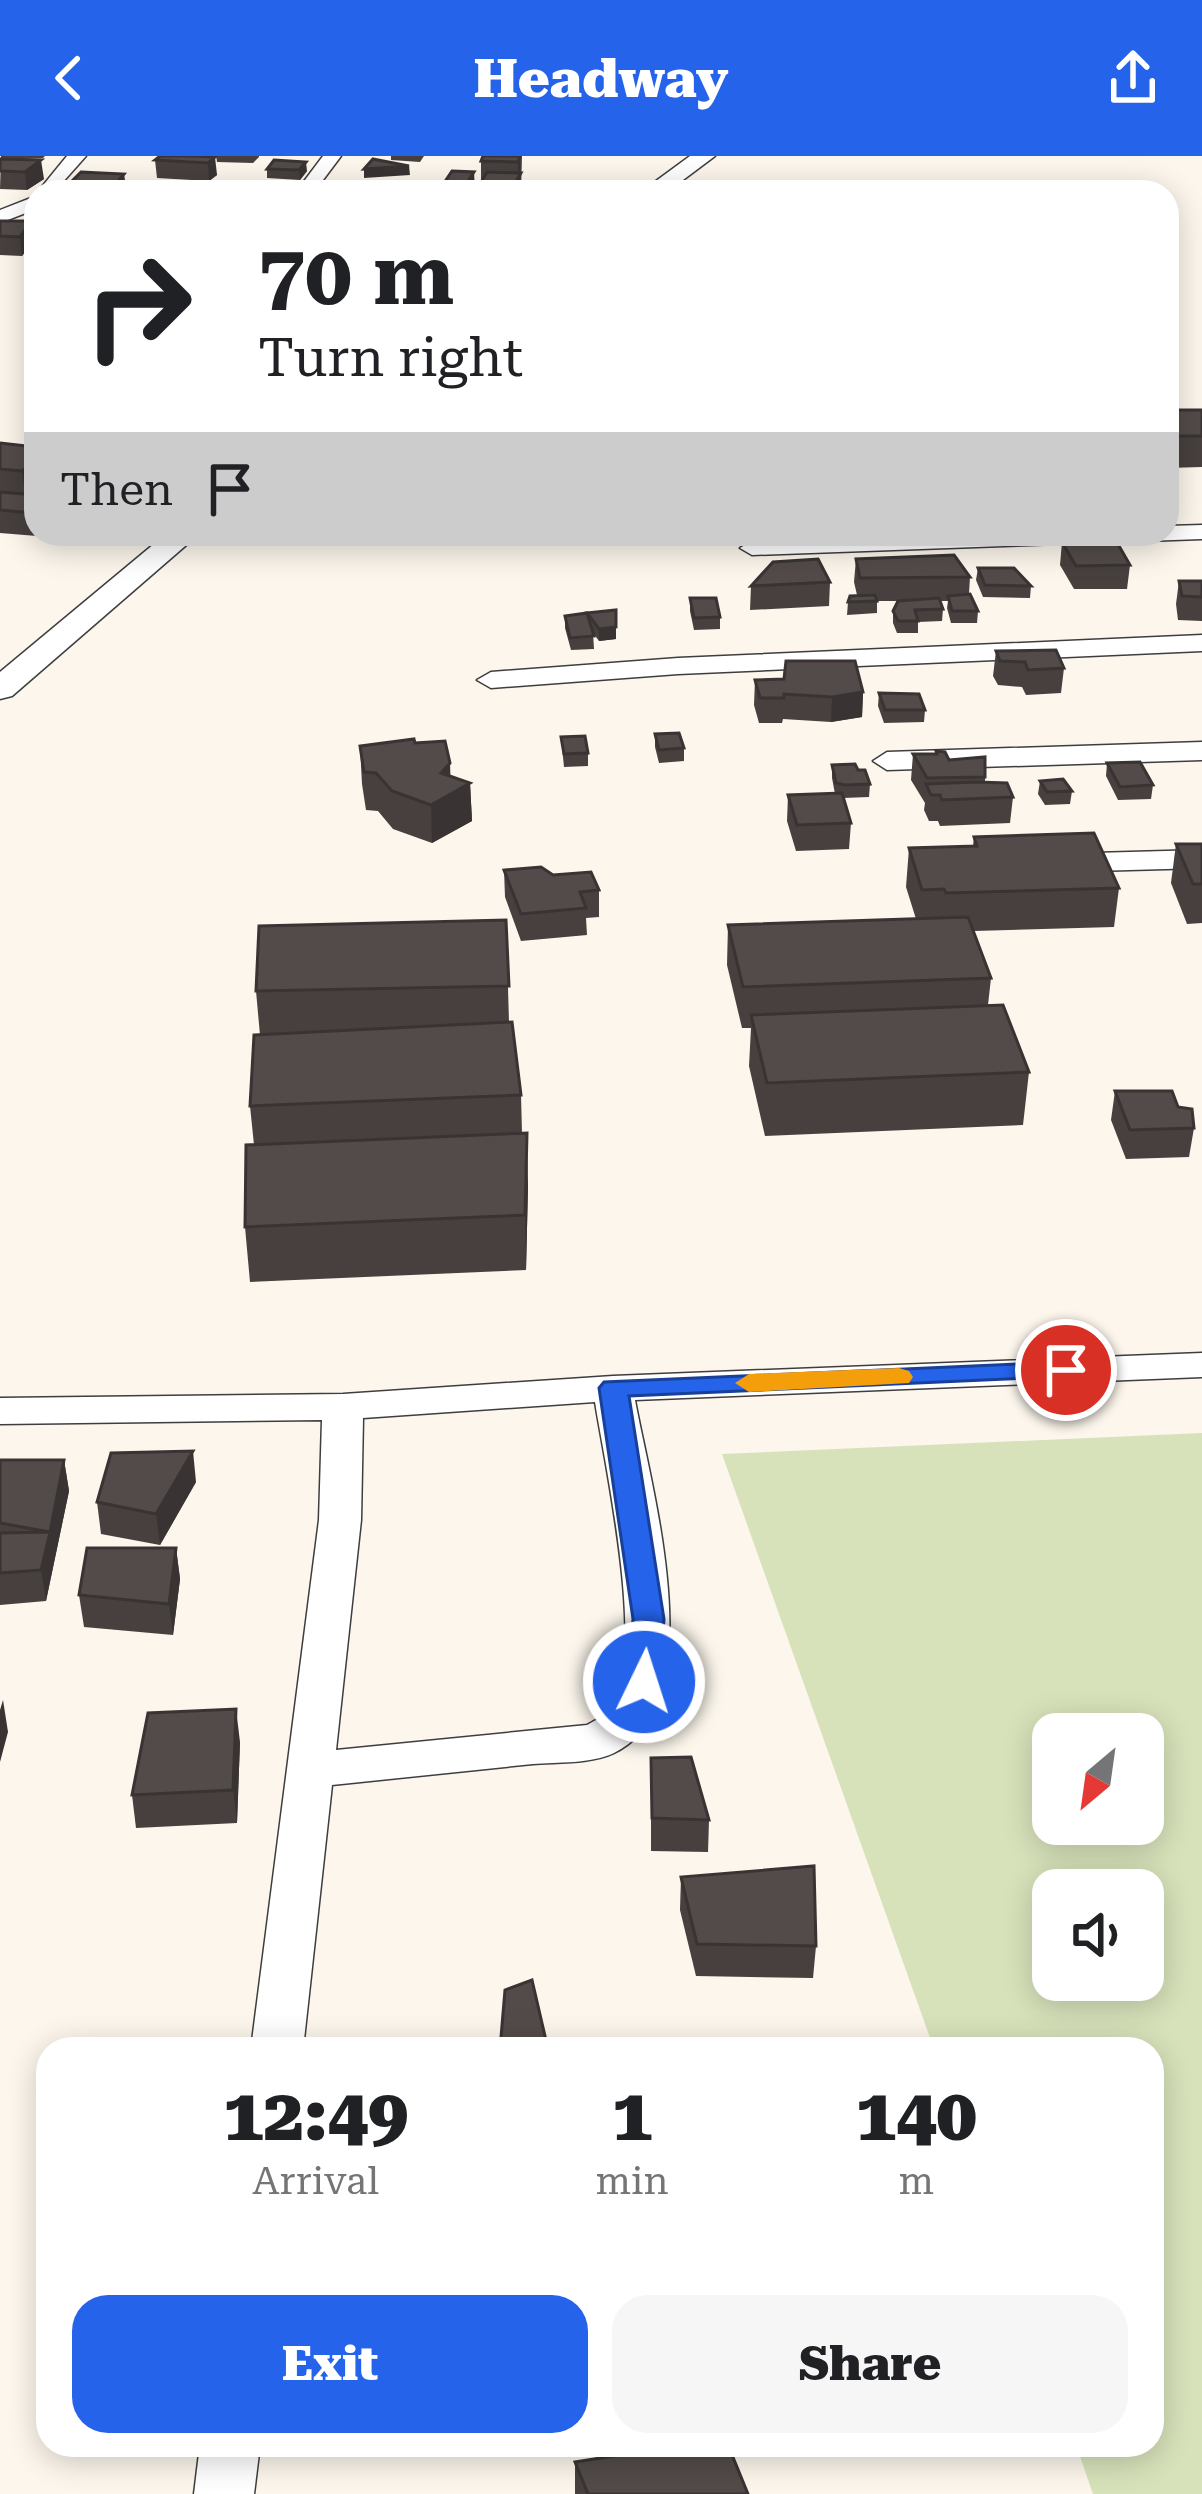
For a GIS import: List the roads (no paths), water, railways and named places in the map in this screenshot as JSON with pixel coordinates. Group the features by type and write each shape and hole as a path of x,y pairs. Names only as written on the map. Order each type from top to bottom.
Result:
{"street":[{"path":"55,180 77,156"},
{"path":"669,180 704,156"},
{"path":"0,689 170,546"},
{"path":"752,548 809,546"},
{"path":"491,680 699,665 1202,643"},
{"path":"886,761 1202,751"},
{"path":"1036,864 1202,859"},
{"path":"0,1411 343,1407 614,1388 1202,1364"},
{"path":"313,1770 598,1741 632,1716 644,1682 648,1619 614,1388"},
{"path":"280,2037 340,1520 343,1407"},
{"path":"224,2494 229,2457"}]}
